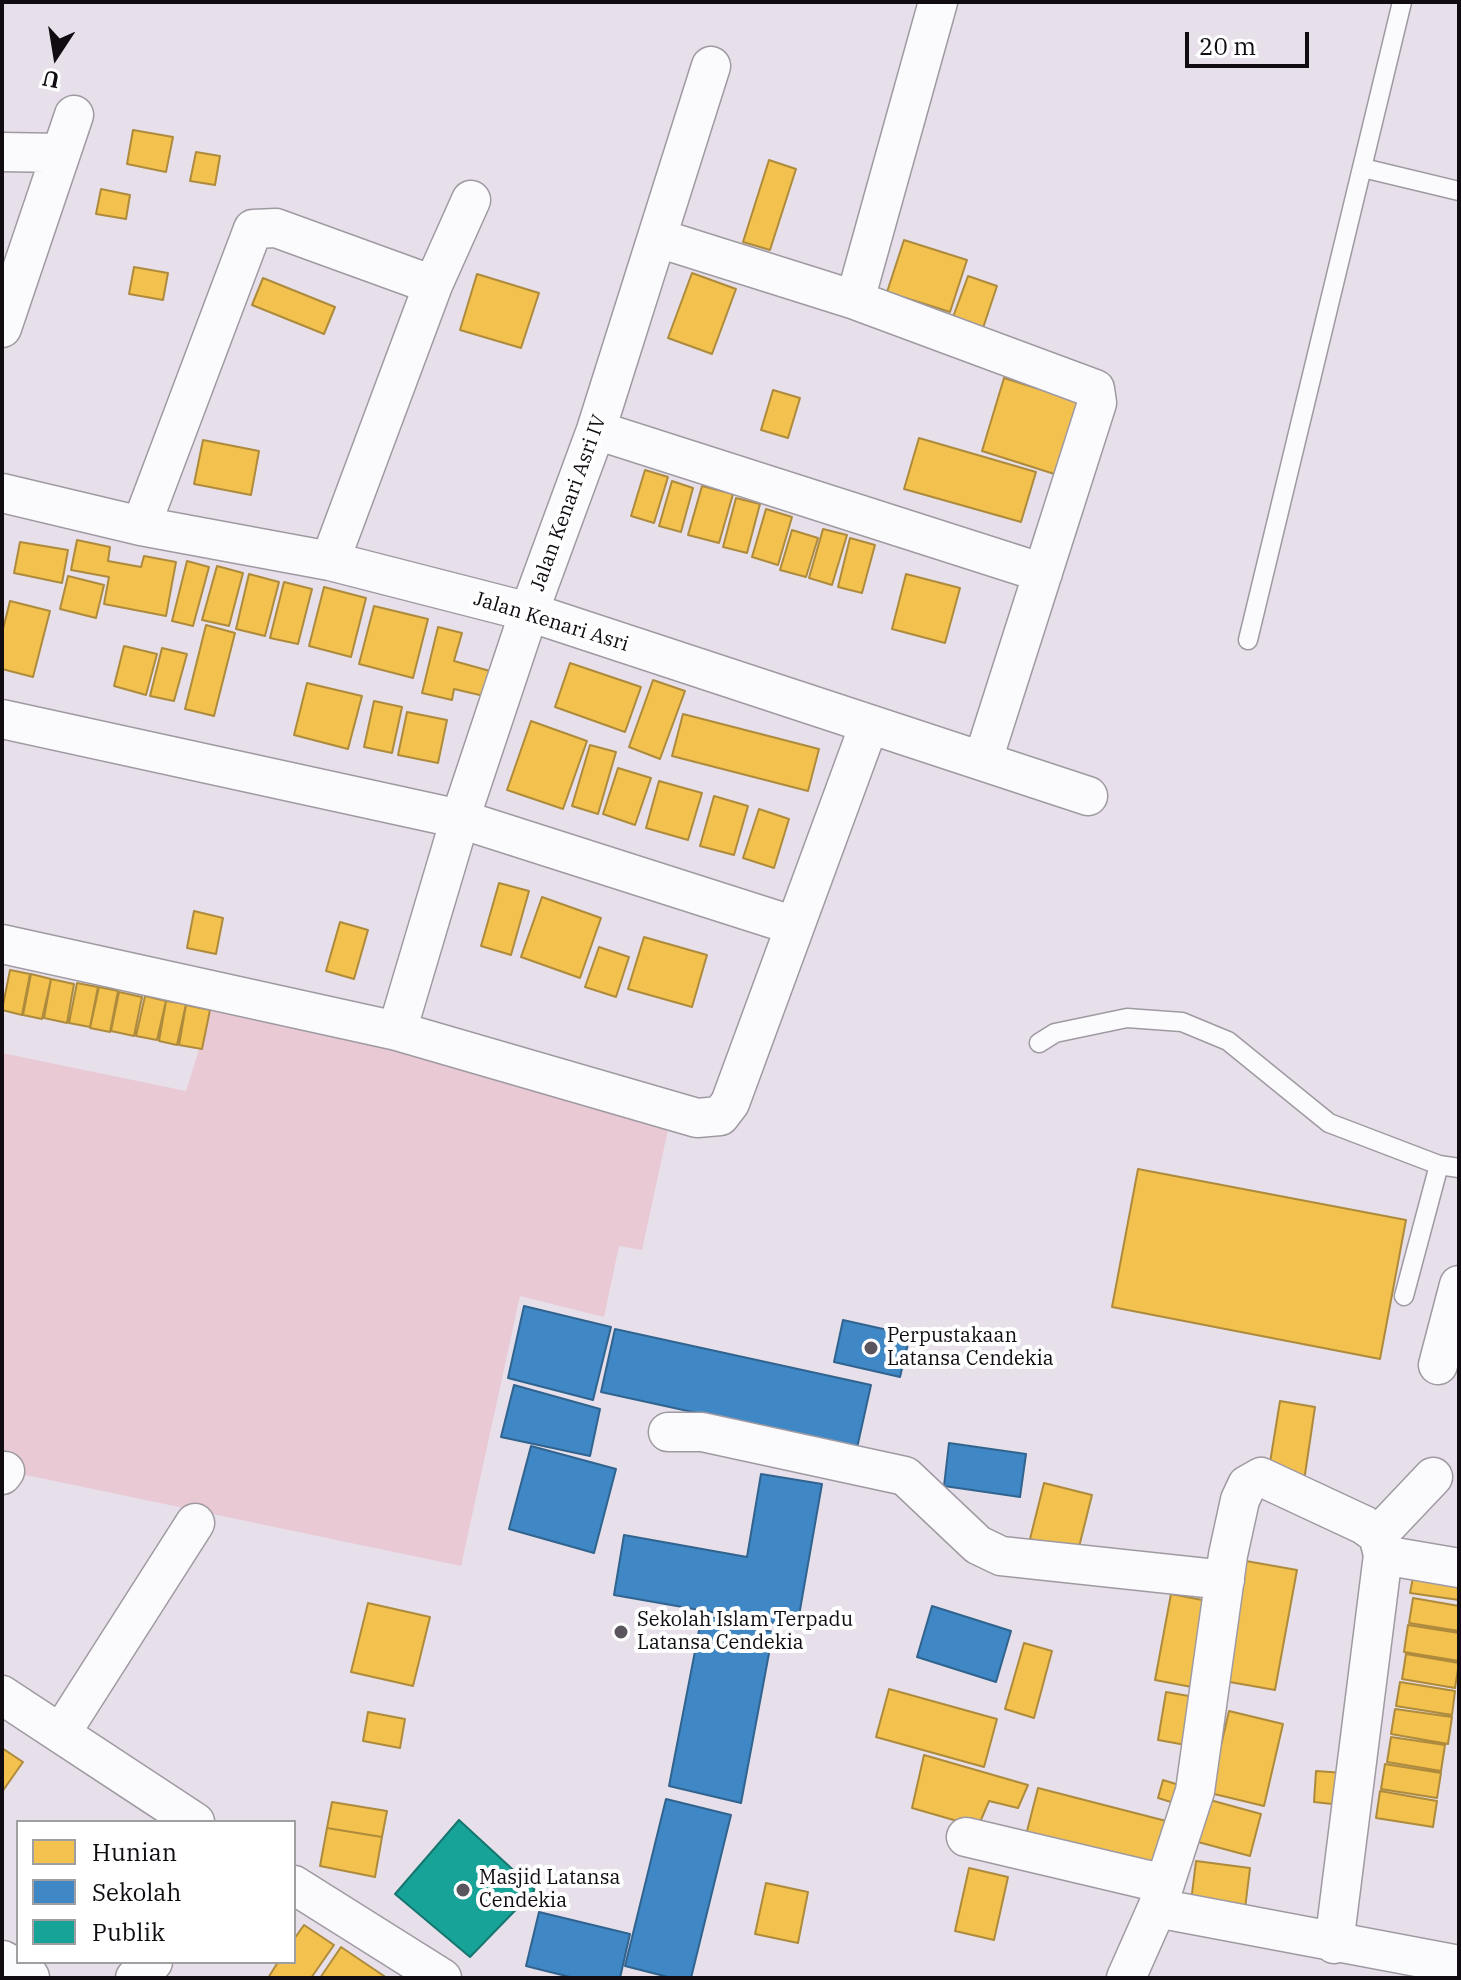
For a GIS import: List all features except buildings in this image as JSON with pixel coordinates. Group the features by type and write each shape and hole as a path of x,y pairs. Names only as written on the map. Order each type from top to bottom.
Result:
{"street":[{"path":"855,300 938,2"},
{"name":"Jalan Kenari Asri IV","path":"397,1031 460,819 529,612 596,430 711,66"},
{"path":"2,328 74,115"},
{"path":"2,152 61,153"},
{"path":"330,561 433,285 471,200"},
{"path":"141,526 253,229 276,228 433,285"},
{"path":"658,238 855,300 1095,389 1097,403 983,760"},
{"path":"596,430 1043,573"},
{"name":"Jalan Kenari Asri","path":"2,493 141,526 330,561 529,612 1088,796"},
{"path":"2,719 460,819 795,926"},
{"path":"2,944 397,1031 684,1115 720,1116 730,1103 869,725"},
{"path":"1438,1365 1459,1285"},
{"path":"668,1432 702,1432 905,1476 978,1545 1001,1556 1225,1580"},
{"path":"1126,1978 1161,1896 1195,1791 1203,1754 1225,1580 1240,1500 1253,1479 1261,1477 1364,1525 1381,1545 1459,1568"},
{"path":"1334,1944 1381,1545 1433,1477"},
{"path":"61,1733 195,1523"},
{"path":"2,1695 192,1820"},
{"path":"966,1837 1247,1923 1334,1944 1459,1965"},
{"path":"296,1886 442,1978"},
{"path":"2,1963 27,1978"},
{"path":"135,1978 151,1964"}],"lane":[{"path":"1248,640 1402,2"},
{"path":"1363,168 1459,191"},
{"path":"1039,1043 1055,1033 1127,1018 1182,1022 1228,1041 1329,1123 1439,1165 1459,1168"},
{"path":"1404,1296 1439,1165"}],"shaded area":[{"path":"217,991 672,1111 642,1250 619,1246 604,1317 520,1296 461,1566 2,1470 2,1053 186,1091"}],"place":[{"name":"Perpustakaan Latansa Cendekia","path":"871,1348"},
{"name":"Sekolah Islam Terpadu Latansa Cendekia","path":"621,1632"},
{"name":"Masjid Latansa Cendekia","path":"463,1890"}]}
